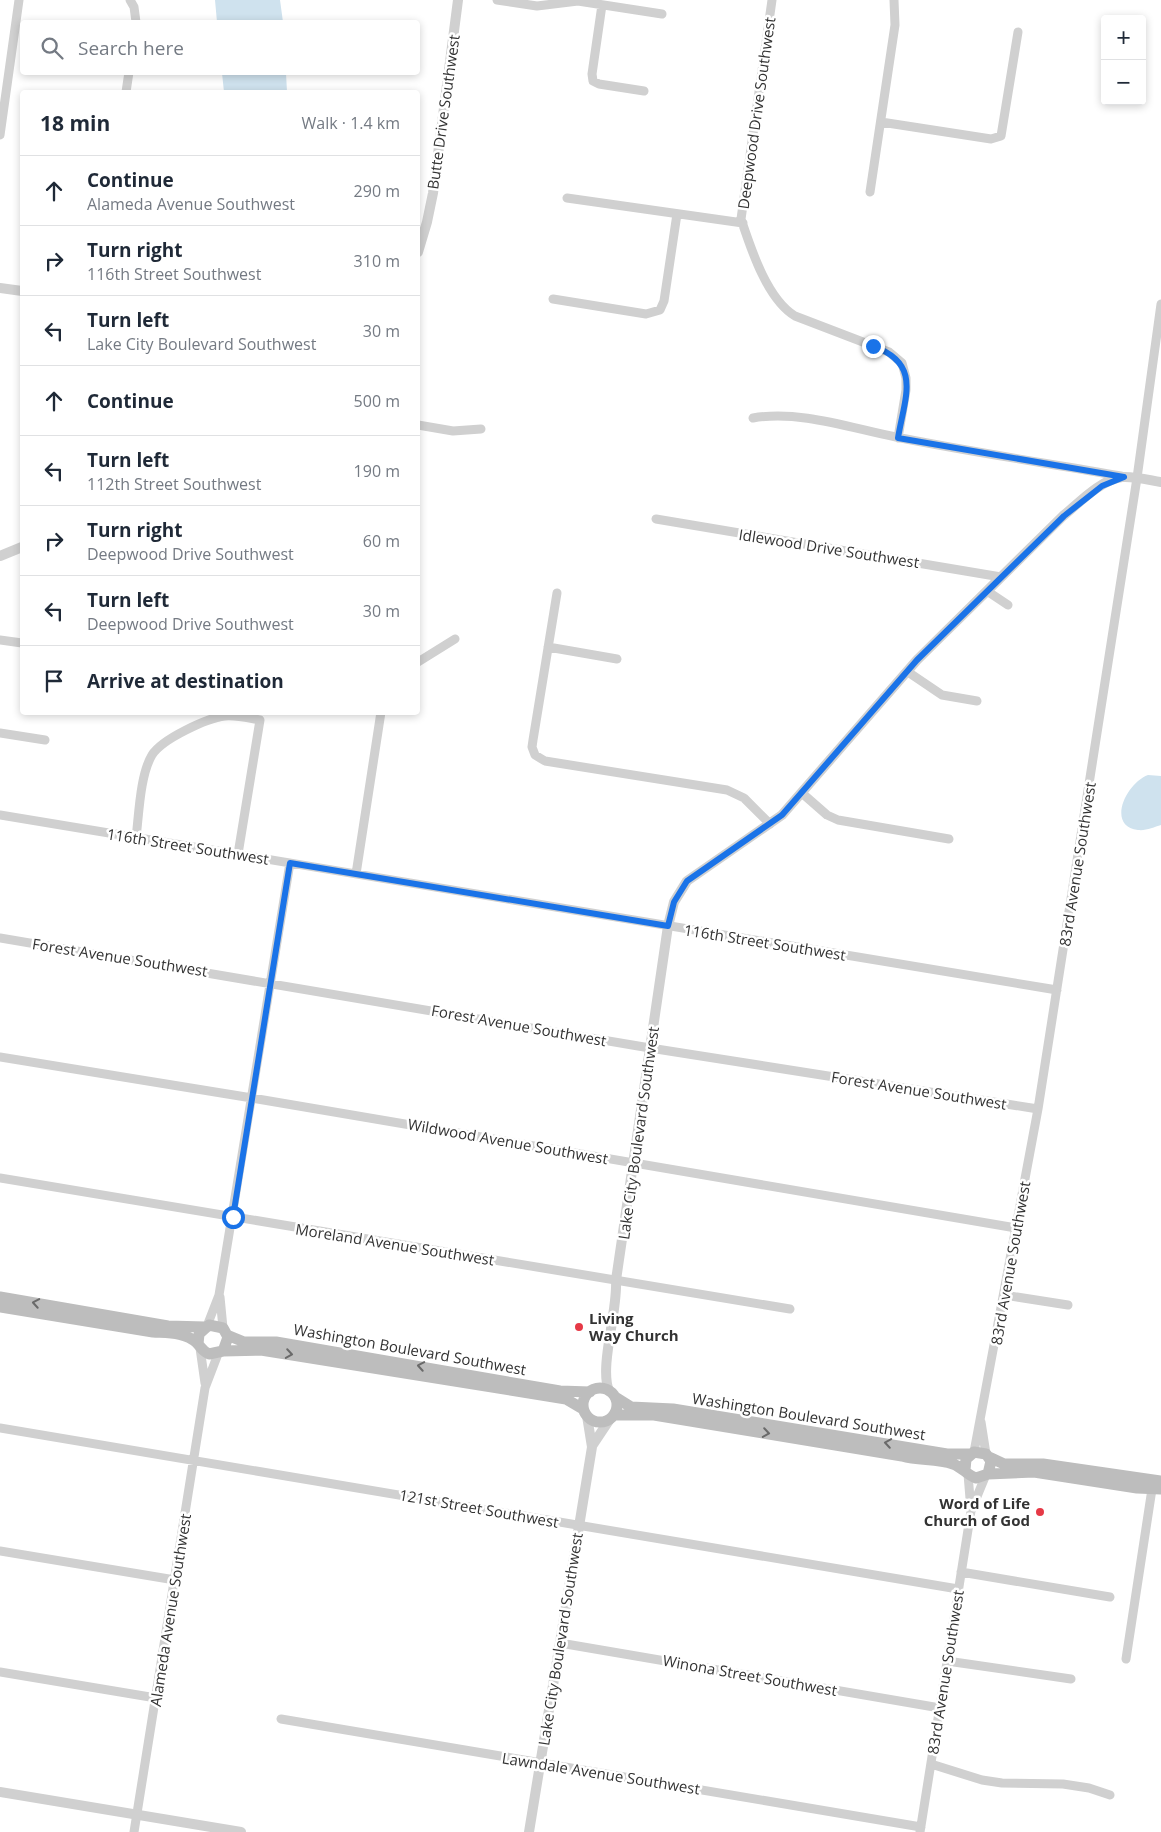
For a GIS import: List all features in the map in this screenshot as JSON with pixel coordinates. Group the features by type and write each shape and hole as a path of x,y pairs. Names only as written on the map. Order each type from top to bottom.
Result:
{"main road":[{"path":"0,1297 168,1326 214,1325 225,1332 228,1342 221,1352 208,1354 199,1346 178,1334 146,1331 0,1307"},
{"path":"199,1346 199,1334 206,1326"},
{"name":"Washington Boulevard Southwest","path":"225,1332 244,1342 276,1342 560,1391 591,1391"},
{"name":"Washington Boulevard Southwest","path":"221,1352 260,1350 561,1398 571,1401 585,1413"},
{"path":"604,1388 612,1394 617,1405 612,1417 594,1422 585,1413 584,1398 591,1391 604,1388"},
{"name":"Washington Boulevard Southwest","path":"612,1394 631,1407 674,1409 947,1454 980,1454 1004,1464 1044,1464 1161,1481"},
{"name":"Washington Boulevard Southwest","path":"612,1417 633,1414 664,1417 921,1461 938,1460 967,1472"},
{"path":"987,1475 992,1465 980,1454 965,1463 967,1472 976,1478 987,1475 1034,1472 1156,1489"}],"street":[{"path":"0,135 19,0"},
{"path":"130,0 134,7 136,20"},
{"name":"Butte Drive Southwest","path":"420,245 433,192 458,0"},
{"path":"497,0 537,6 571,1 662,14"},
{"name":"Deepwood Drive Southwest","path":"772,0 741,214 743,223 770,288 783,307 795,316 889,352 902,363 906,378 906,390 898,438"},
{"path":"870,192 894,25 894,0"},
{"path":"602,5 592,78 599,84 644,91"},
{"path":"881,122 996,138 1001,136 1018,32"},
{"path":"126,90 129,75"},
{"path":"567,198 743,223"},
{"path":"553,299 646,314 658,312 663,307 677,214"},
{"path":"0,288 20,291"},
{"name":"83rd Avenue Southwest","path":"980,1454 981,1422 1038,1109 1137,478 1161,304"},
{"path":"753,418 770,415 799,418 898,438 1161,482"},
{"path":"420,426 453,431 482,429"},
{"path":"557,593 532,747 535,755 545,761 727,790 744,798 770,824 803,794 917,660 988,592 1001,576 1087,496 1112,480 1124,477"},
{"name":"Idlewood Drive Southwest","path":"656,519 1001,576"},
{"path":"0,556 20,548"},
{"path":"988,592 1008,605"},
{"path":"420,661 455,639"},
{"path":"0,640 20,644"},
{"path":"548,647 617,658"},
{"path":"908,672 933,691 942,695 977,701"},
{"path":"356,874 381,715"},
{"path":"136,838 144,781 152,756 156,750 173,738 218,718 230,716 260,720 238,854"},
{"path":"0,732 45,740"},
{"path":"803,794 827,815 838,820 949,839"},
{"name":"116th Street Southwest","path":"0,815 1057,990"},
{"name":"Lake City Boulevard Southwest","path":"591,1391 604,1375 617,1298 616,1280 668,926 679,893 695,876 770,824"},
{"path":"206,1326 219,1295 290,863"},
{"name":"Forest Avenue Southwest","path":"0,938 271,982 650,1048 1038,1109"},
{"name":"Wildwood Avenue Southwest","path":"0,1057 1016,1228"},
{"name":"Moreland Avenue Southwest","path":"0,1178 790,1309"},
{"path":"219,1295 225,1332"},
{"path":"1004,1295 1068,1305"},
{"name":"Alameda Avenue Southwest","path":"199,1346 206,1388"},
{"name":"Alameda Avenue Southwest","path":"134,1832 206,1388 221,1352"},
{"name":"Lake City Boulevard Southwest","path":"604,1375 612,1394"},
{"name":"Lake City Boulevard Southwest","path":"529,1832 592,1447 585,1413"},
{"name":"Lake City Boulevard Southwest","path":"592,1447 612,1417"},
{"name":"121st Street Southwest","path":"0,1428 958,1589"},
{"name":"83rd Avenue Southwest","path":"967,1472 971,1511"},
{"name":"83rd Avenue Southwest","path":"921,1830 971,1511 987,1475"},
{"path":"1126,1659 1156,1489"},
{"path":"0,1551 175,1580"},
{"path":"961,1572 1110,1597"},
{"name":"Winona Street Southwest","path":"560,1643 940,1708"},
{"path":"947,1661 1071,1680"},
{"path":"0,1672 156,1698"},
{"name":"Lawndale Avenue Southwest","path":"281,1719 540,1762 921,1830"},
{"path":"931,1764 982,1780 1063,1784 1089,1788 1110,1795"},
{"path":"0,1792 241,1832"}],"water":[{"path":"215,0 280,0 283,20 217,20"},
{"path":"222,75 286,75 287,90 224,90"},
{"path":"1148,775 1161,776 1161,825 1138,830 1128,827 1123,821 1121,813 1127,795 1133,786 1140,779"}],"place":[{"name":"Living Way Church","path":"579,1327"},
{"name":"Word of Life Church of God","path":"1040,1512"}],"route":[{"path":"233,1217 290,863 668,926 674,902 687,881 782,815 803,794 917,660 1001,576 1087,496 1112,480 1124,477 898,438 906,390 905,370 897,358 889,352 873,346"}]}
